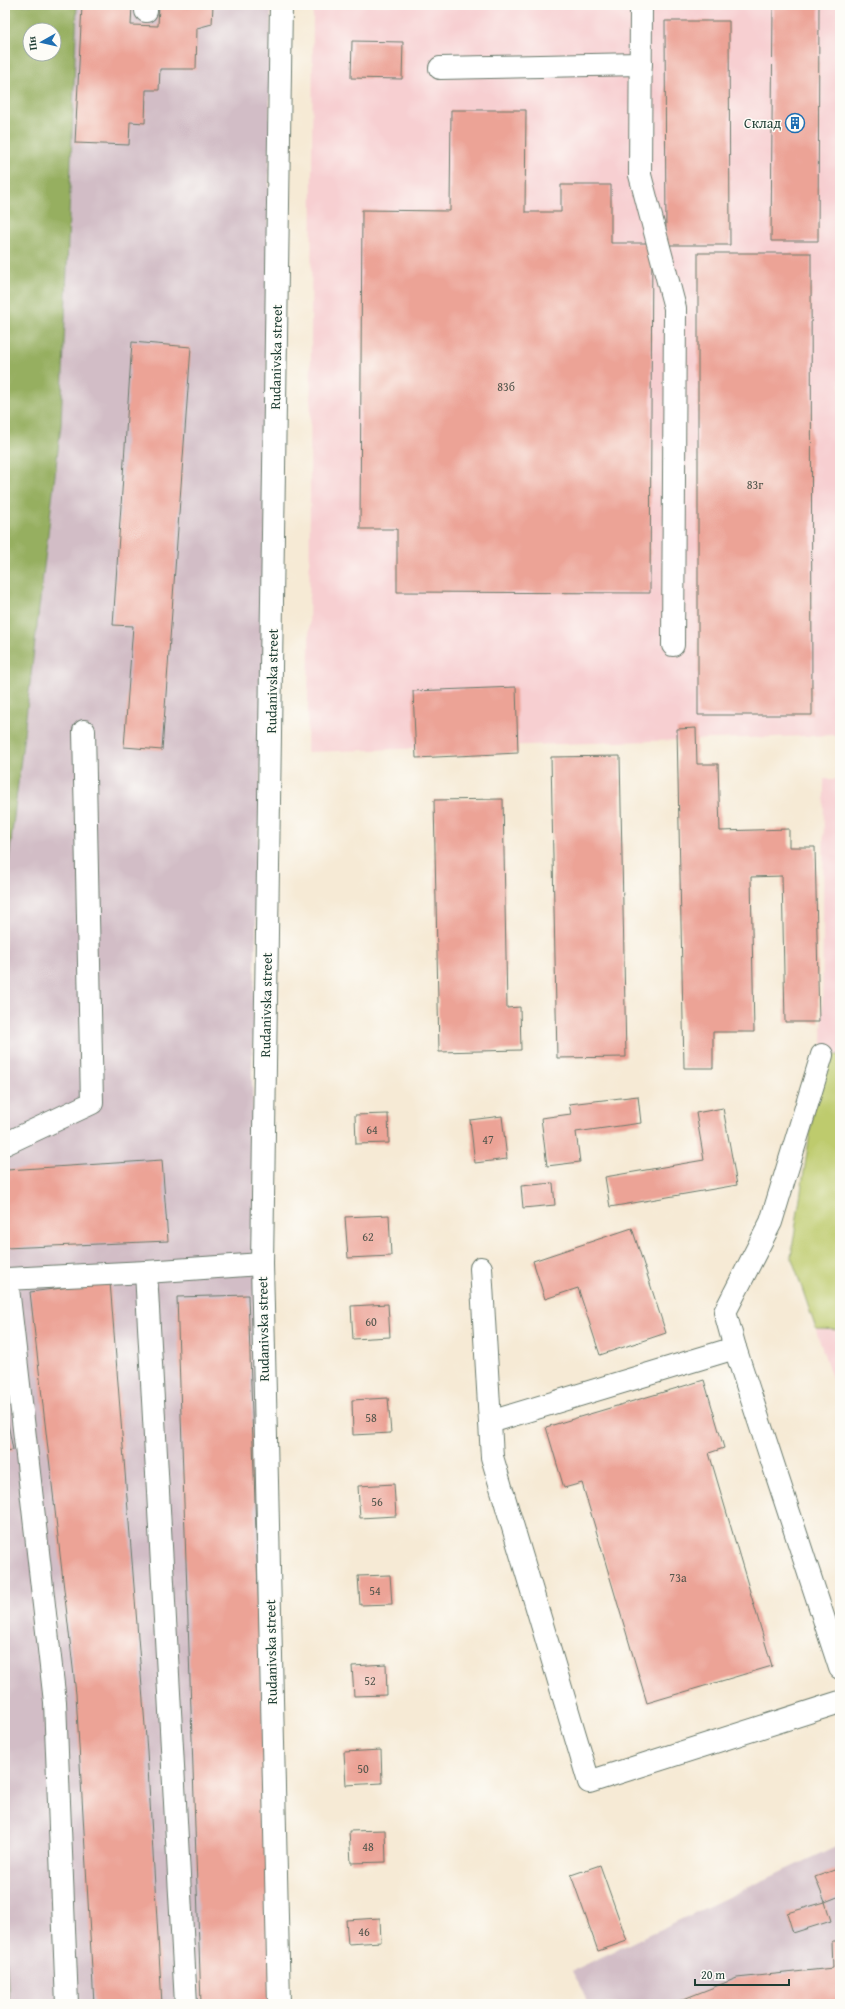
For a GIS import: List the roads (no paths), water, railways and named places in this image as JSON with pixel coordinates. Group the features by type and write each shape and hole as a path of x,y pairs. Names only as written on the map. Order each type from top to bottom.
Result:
{"street":[{"path":"641,5 640,175 675,308 673,645"},
{"name":"Rudanivska street","path":"278,8 262,1264 280,2004"},
{"path":"440,68 641,64"},
{"path":"5,1144 92,1102 84,731"},
{"path":"822,1055 771,1222 725,1312 735,1348 840,1668"},
{"path":"67,2004 55,1702 6,1279 146,1272 262,1264"},
{"path":"481,1268 492,1456 589,1782 840,1702"},
{"path":"146,1272 186,2004"},
{"path":"490,1422 735,1348"}],"place":[{"name":"Склад","path":"795,123"}]}
